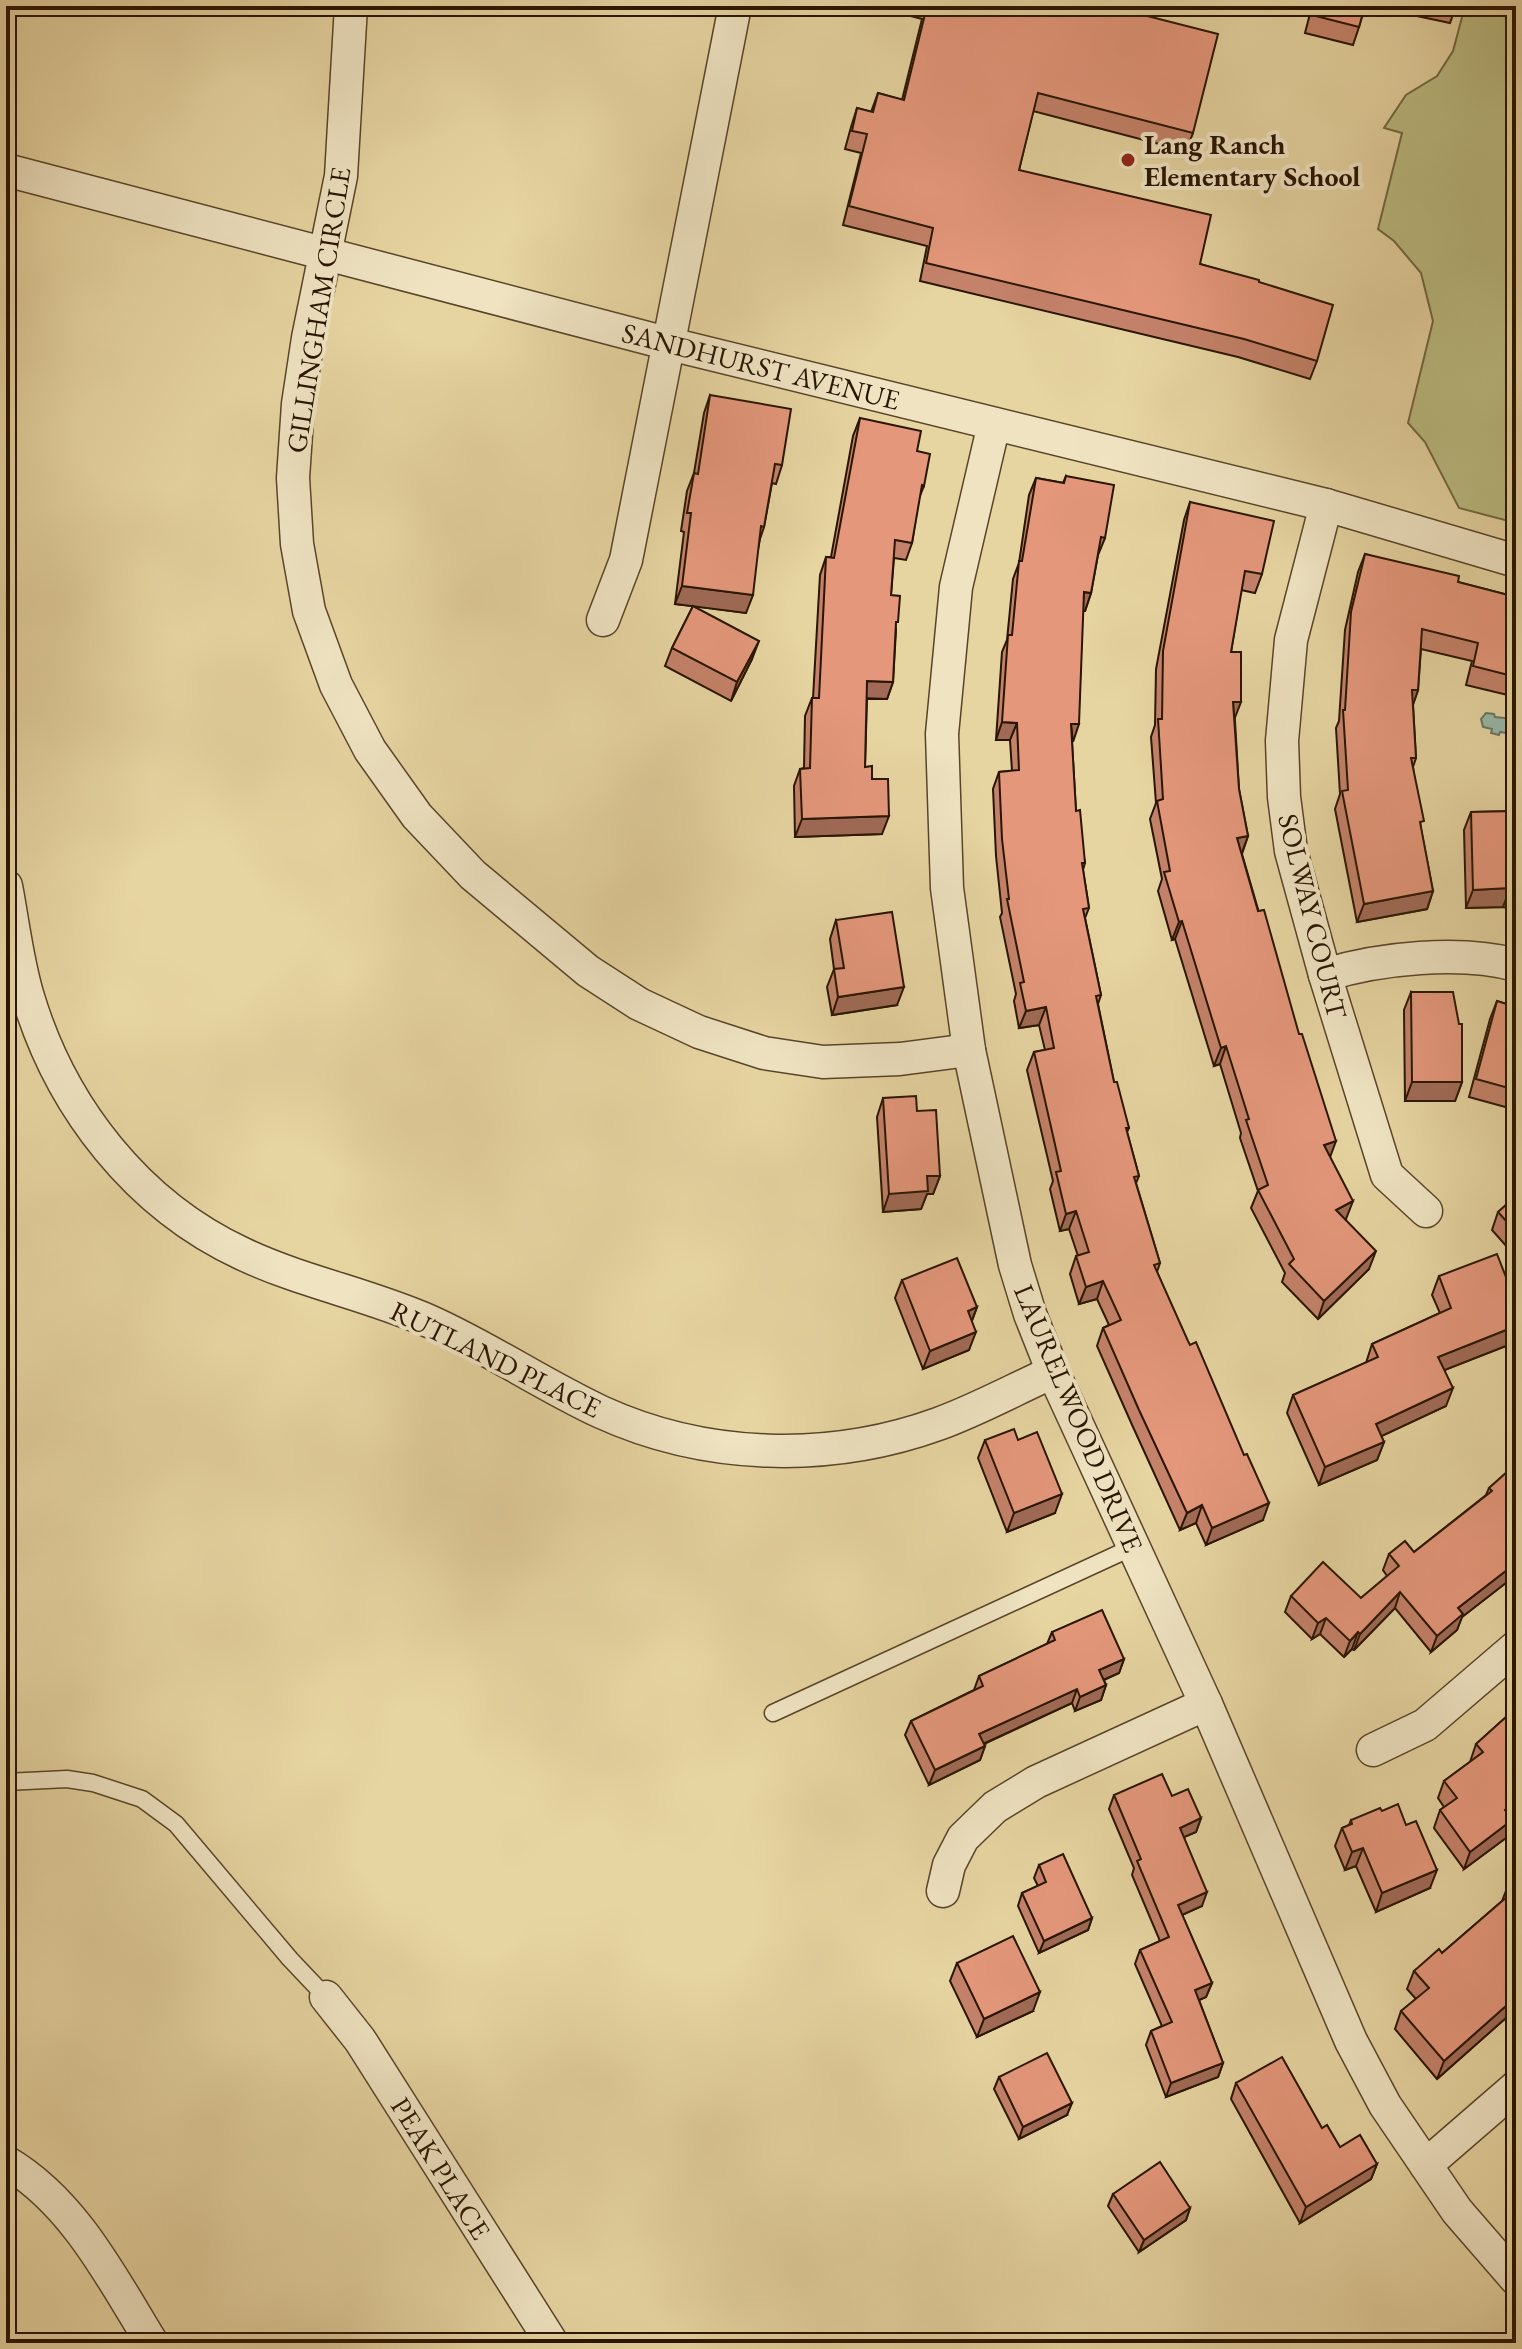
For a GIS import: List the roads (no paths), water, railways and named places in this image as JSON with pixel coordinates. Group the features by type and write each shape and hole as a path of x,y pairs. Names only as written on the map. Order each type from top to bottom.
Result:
{"street":[{"name":"GILLINGHAM CIRCLE","path":"351,6 341,176 323,255 298,404 293,478 297,544 309,611 336,685 370,750 417,816 473,875 588,971 639,1004 699,1032 764,1053 823,1062 900,1059 969,1050"},
{"path":"603,620 626,560 735,6"},
{"name":"SANDHURST AVENUE","path":"6,170 670,344 1326,505 1516,561"},
{"name":"LAURELWOOD DRIVE","path":"994,424 956,587 942,734 947,888 969,1050 1015,1265 1053,1372 1206,1704 1351,2041 1385,2105 1457,2211 1516,2279"},
{"name":"SOLWAY COURT","path":"1326,505 1291,640 1282,741 1284,797 1291,851 1325,975 1387,1175 1426,1211"},
{"name":"RUTLAND PLACE","path":"6,886 26,993 41,1037 61,1080 86,1122 118,1161 178,1215 242,1254 429,1321 501,1356 602,1412 681,1440 767,1452 858,1446 938,1424 1053,1372"},
{"path":"1325,975 1347,968 1450,957 1516,965"},
{"path":"1373,1750 1425,1725 1516,1647"},
{"path":"943,1891 949,1865 963,1838 995,1807 1036,1782 1206,1704"},
{"name":"PEAK PLACE","path":"326,1997 360,2040 552,2343"},
{"path":"1426,2165 1516,2087"},
{"path":"6,2162 45,2190 91,2244 152,2343"}],"lane":[{"path":"773,1713 1133,1547"},
{"path":"6,1731 6,1749"},
{"path":"6,1782 67,1779 93,1783 142,1799 176,1824 326,1997"}],"place":[{"name":"Lang Ranch Elementary School","path":"1128,160"}]}
